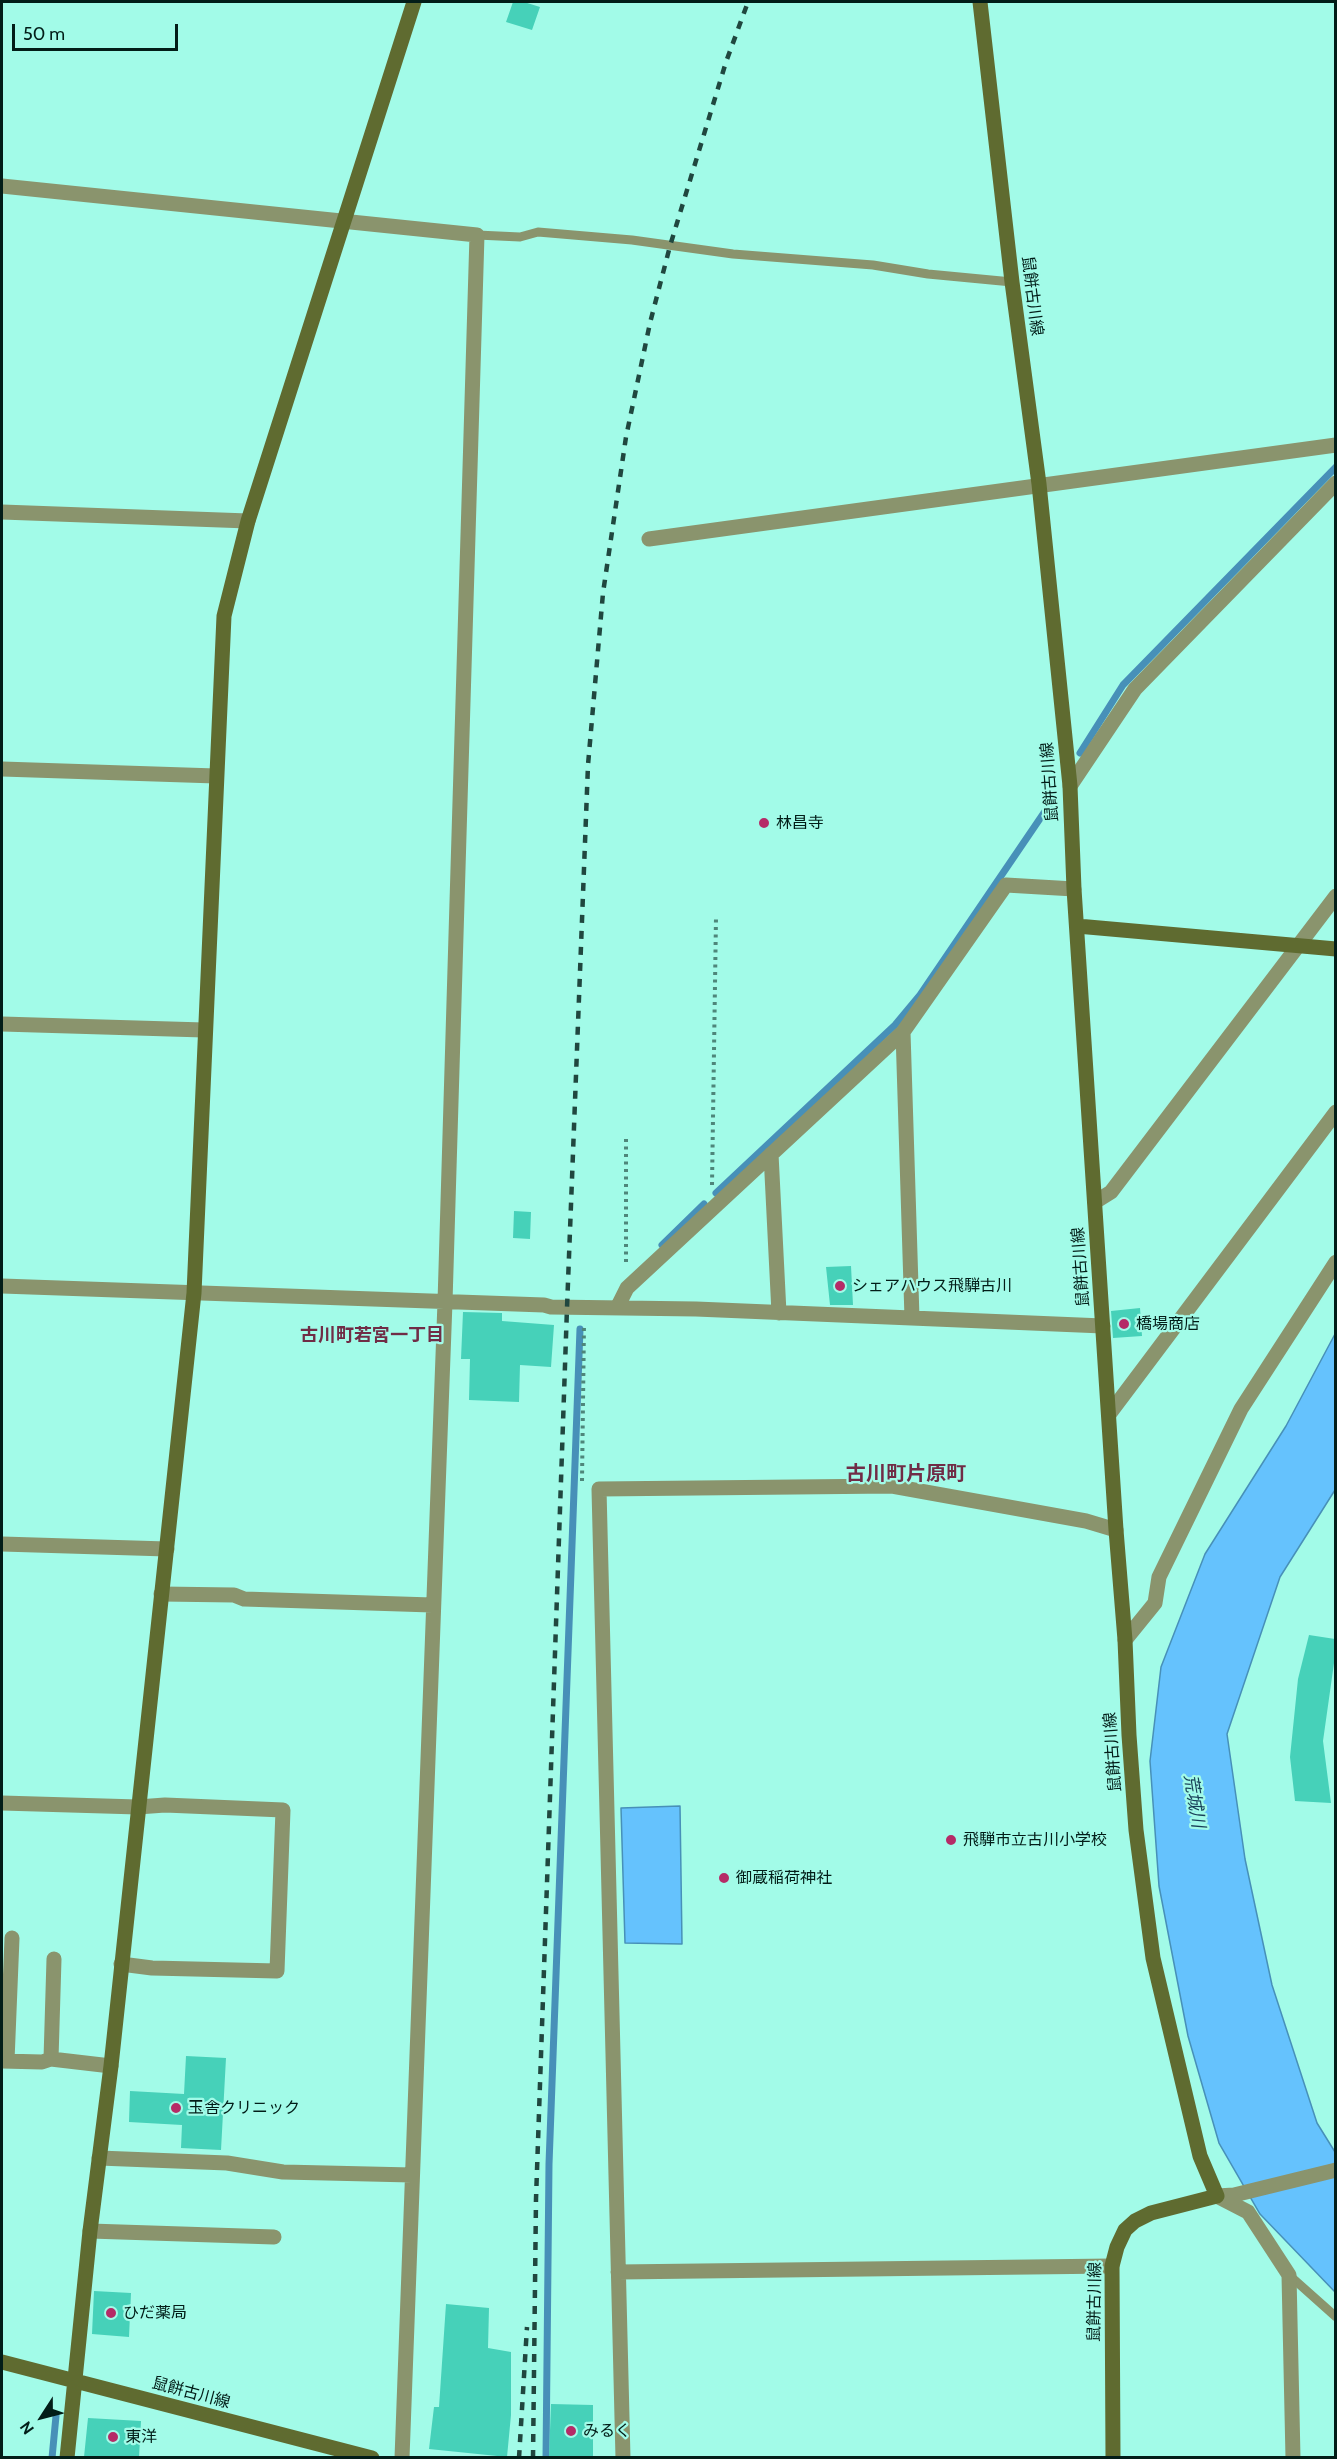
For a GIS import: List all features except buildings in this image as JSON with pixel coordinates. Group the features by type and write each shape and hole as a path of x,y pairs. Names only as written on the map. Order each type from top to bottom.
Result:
{"main road":[{"path":"67,2457 194,1293 224,616 248,520 414,2"},
{"name":"鼠餅古川線","path":"980,2 1012,282 1039,484 1070,786 1074,889 1136,1830 1153,1958 1200,2156 1217,2196 1151,2213 1135,2221 1125,2230 1117,2247 1112,2266 1113,2457"},
{"path":"1077,926 1335,950"},
{"name":"鼠餅古川線","path":"2,2362 372,2457"}],"street":[{"path":"2,186 321,218 343,223 477,235 445,1302 402,2457"},
{"path":"650,539 1335,445"},
{"path":"1070,786 1135,689 1335,483"},
{"path":"2,512 248,520"},
{"path":"2,768 216,776"},
{"path":"617,1308 627,1288 903,1032 1006,885 1074,889"},
{"path":"1095,1202 1112,1192 1335,896"},
{"path":"2,1024 204,1030"},
{"path":"903,1032 912,1318"},
{"path":"1110,1413 1335,1112"},
{"path":"771,1154 779,1313"},
{"path":"1125,1640 1155,1603 1159,1577 1241,1408 1335,1262"},
{"path":"2,1286 1103,1326"},
{"path":"623,2457 599,1489 891,1486 1086,1521 1116,1530"},
{"path":"2,1544 167,1549"},
{"path":"161,1594 234,1595 244,1599 432,1605"},
{"path":"2,1803 138,1808 165,1805 283,1810 277,1971 152,1968 121,1964"},
{"path":"12,1938 4,2061 42,2062 51,2059 111,2066"},
{"path":"51,2059 54,1959"},
{"path":"99,2158 227,2163 283,2172 412,2175"},
{"path":"1217,2196 1239,2193 1335,2169"},
{"path":"1217,2196 1248,2212 1289,2275 1293,2457"},
{"path":"90,2230 274,2237"},
{"path":"618,2272 1112,2266"}],"lane":[{"path":"477,235 520,237 538,232 632,240 733,254 873,265 928,274 1012,282"},
{"path":"1289,2275 1335,2317"}],"path":[{"path":"712,1210 716,917"},
{"path":"626,1139 627,1288"},
{"path":"584,1308 581,1480 599,1489"}],"water":[{"name":"荒城川","path":"1335,1334 1335,1490 1280,1577 1227,1734 1245,1859 1272,1985 1317,2123 1335,2152 1335,2292 1260,2214 1219,2143 1188,2036 1159,1886 1150,1761 1161,1667 1205,1554 1286,1426"},
{"path":"680,1806 682,1944 625,1943 621,1808"}],"waterway":[{"path":"1080,753 1123,685 1336,467"},
{"path":"716,1193 895,1025 920,995 1054,798"},
{"path":"662,1245 704,1204"},
{"path":"546,2458 549,2164 580,1329"},
{"path":"52,2458 56,2416"}],"railway":[{"path":"533,2458 536,2199 567,1308 588,765 603,593 626,437 650,323 670,246 726,62 748,2"},
{"path":"519,2458 527,2327"}],"place":[{"name":"林昌寺","path":"764,823"},
{"name":"シェアハウス飛騨古川","path":"840,1286"},
{"name":"橋場商店","path":"1124,1324"},
{"name":"飛騨市立古川小学校","path":"951,1840"},
{"name":"御蔵稲荷神社","path":"724,1878"},
{"name":"玉舎クリニック","path":"176,2108"},
{"name":"ひだ薬局","path":"111,2313"},
{"name":"みるく","path":"571,2431"},
{"name":"東洋","path":"113,2437"}],"district":[{"name":"古川町若宮一丁目","path":"372,1336"},
{"name":"古川町片原町","path":"906,1474"}]}
